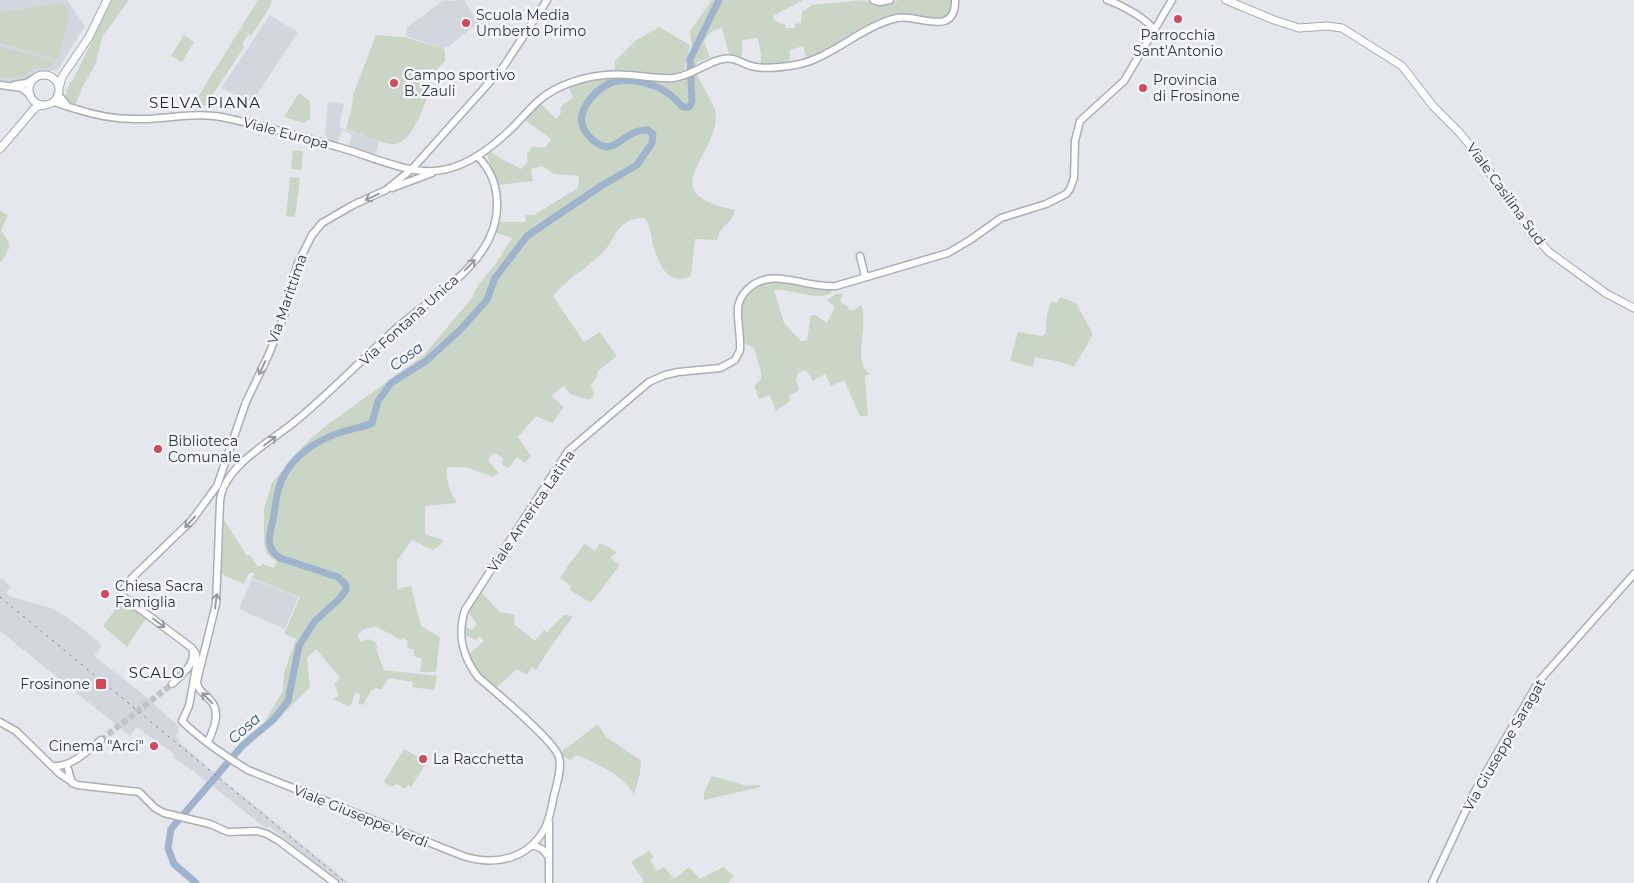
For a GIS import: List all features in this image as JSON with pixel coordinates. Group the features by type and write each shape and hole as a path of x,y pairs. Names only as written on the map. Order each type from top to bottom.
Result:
{"main road":[{"path":"0,149 25,118 38,106 49,103 58,91 60,81 76,57 107,0"},
{"name":"Via Marittima","path":"192,648 121,594 132,578 192,520 210,498 219,483 246,402 269,354 285,313 297,265 309,239 322,224 386,190 412,169 504,66 547,0"},
{"path":"873,0 880,2 890,0"},
{"path":"386,190 478,156 513,127 540,98 555,89 583,79 606,74 676,78 719,60 729,58 758,68 795,65 808,62 892,19 906,17 935,23 944,21 952,14 955,0"},
{"path":"1107,0 1120,5 1141,18 1151,25 1154,31"},
{"name":"Viale America Latina","path":"533,844 541,835 550,813 560,766 559,757 554,746 543,735 478,677 464,652 461,636 465,610 568,451 648,382 678,372 720,368 735,360 740,350 739,302 750,287 760,281 782,278 828,286 948,253 1001,218 1046,204 1066,194 1074,178 1075,141 1080,121 1124,81 1172,0"},
{"name":"Viale Casilina Sud","path":"1226,0 1293,27 1305,29 1334,26 1350,32 1402,66 1434,106 1477,154 1530,231 1549,252 1607,294 1634,308"},
{"path":"1141,18 1159,22"},
{"path":"51,77 66,70"},
{"path":"8,86 26,83 43,75 51,77 56,81 58,91 69,106"},
{"path":"25,118 32,106 30,86 35,78"},
{"path":"0,85 24,89 39,104 49,103"},
{"name":"Viale Europa","path":"49,103 124,119 205,115 225,117 343,148 412,169 438,171"},
{"name":"Via Fontana Unica","path":"220,501 222,489 234,471 323,399 391,333 451,284 479,256 495,223 497,201 496,188 492,176 478,156"},
{"path":"860,256 865,276"},
{"path":"225,466 227,471 234,471"},
{"path":"208,742 216,716 212,702 201,692 197,684 203,650 216,604 220,501 216,497 210,498"},
{"name":"Via Giuseppe Saragat","path":"1432,883 1474,793 1539,681 1634,574"},
{"path":"192,648 197,652 203,650"},
{"path":"192,648 196,658"},
{"path":"190,665 193,653 192,648"},
{"path":"172,684 203,650"},
{"name":"Viale Giuseppe Verdi","path":"196,658 189,706 182,721 219,751 248,770 449,852 476,860 494,862 507,859 520,855 533,844"},
{"path":"0,722 16,731 60,774 77,786 139,792 155,808 164,813 219,827 228,832 258,831 272,836 335,883"},
{"path":"60,774 72,761 101,740"},
{"path":"52,766 66,767"},
{"path":"66,767 72,783"},
{"path":"549,883 550,813"},
{"path":"541,835 546,836 549,840"},
{"path":"533,844 542,849 548,857"}],"shaded area":[{"path":"0,0 67,0 85,26 58,69 49,72 39,72 24,81 9,83 0,81"},
{"path":"464,0 478,23 449,46 442,48 406,36 407,27 443,1"},
{"path":"270,15 298,32 252,102 221,88"},
{"path":"328,102 344,104 339,127 379,142 375,155 349,147 352,135 342,130 337,144 329,141 325,135"},
{"path":"2,578 11,587 6,592 9,596 50,608 67,617 99,642 101,647 94,656 145,696 179,727 176,737 180,740 179,742 349,883 339,883 269,826 266,828 263,826 188,767 173,758 174,754 137,727 130,736 0,631 0,580"},
{"path":"252,579 298,597 285,629 239,609"}],"green space":[{"path":"112,0 129,0 102,37 96,63 82,88 75,106 68,103 65,96 70,82 72,82"},
{"path":"258,0 272,0 268,10 251,36 249,34 242,43 244,47 206,105 200,106 197,102 198,97"},
{"path":"712,0 803,0 773,16 779,23 785,24 786,28 795,28 795,24 801,23 802,12 812,5 863,0 878,6 899,0 951,0 952,4 950,12 944,17 936,20 916,16 868,28 807,59 803,46 790,50 789,63 761,65 758,38 742,40 742,57 729,54 722,28 716,29 704,41 710,57 696,63 696,66 685,72 692,49 690,31"},
{"path":"64,3 70,13 58,60 0,43 0,12"},
{"path":"659,27 690,45 684,70 669,75 615,72 615,61 635,41"},
{"path":"184,35 194,42 182,62 171,56"},
{"name":"Campo sportivo B. Zauli","path":"376,35 404,37 445,49 445,61 438,68 434,76 419,118 407,137 399,143 385,143 346,129 353,95"},
{"path":"0,46 56,62 49,67 33,69 23,77 0,78"},
{"path":"696,73 715,109 715,126 710,141 695,170 692,182 696,193 709,202 735,210 733,215 717,240 695,239 691,276 677,279 666,273 659,262 647,221 644,218 639,218 630,220 620,227 599,256 553,296 584,342 600,332 617,356 598,371 596,379 591,384 594,395 590,400 570,394 564,386 551,396 564,407 552,423 536,416 518,437 531,456 525,463 517,457 509,468 502,465 503,458 494,453 488,460 499,473 493,477 469,468 447,467 449,486 457,503 425,506 425,534 443,540 442,544 433,550 412,540 397,561 397,589 411,586 421,626 440,637 436,672 420,672 422,659 414,656 414,650 407,648 408,641 402,638 401,640 375,626 363,630 357,635 361,642 368,639 375,642 384,670 437,676 434,690 412,687 413,682 389,678 381,690 376,688 371,691 363,705 358,703 361,695 356,692 350,707 333,699 339,695 334,684 340,678 316,649 307,658 310,687 272,725 265,721 283,691 284,673 296,639 284,634 300,597 252,578 255,574 251,572 244,584 221,574 224,520 247,556 250,555 258,567 263,564 273,568 277,562 267,554 264,543 264,509 272,483 303,446 323,428 424,355 471,299 479,284 495,265 512,238 494,232 497,222 526,222 525,215 534,215 578,188 579,176 554,174 542,166 531,169 533,181 498,185 487,155 490,151 521,169 528,162 527,153 533,146 546,147 551,139 524,119 539,102 556,119 561,113 560,109 563,104 573,98 569,87 603,76 666,82 683,81"},
{"path":"299,93 310,101 310,119 304,123 284,117"},
{"path":"293,150 303,151 301,170 291,169"},
{"path":"290,177 300,178 295,217 286,216"},
{"path":"0,211 8,215 1,230 9,243 9,248 2,261 0,261"},
{"path":"778,280 833,288 831,293 819,296 774,290 784,323 801,341 807,340 811,315 815,315 827,323 835,307 827,300 836,294 843,293 840,302 848,307 849,310 854,310 861,305 864,323 862,361 870,374 865,376 868,416 860,416 844,380 831,386 825,374 813,381 806,370 798,373 796,380 799,390 789,396 790,401 776,411 770,395 759,399 754,386 761,379 761,372 754,348 744,343 741,309 747,293 753,287"},
{"path":"1061,297 1076,303 1093,334 1074,367 1061,362 1035,357 1033,367 1010,361 1018,332 1042,336 1046,333 1050,305 1052,301 1057,303"},
{"path":"600,543 617,552 610,558 620,565 591,603 570,590 571,586 560,578 585,544 595,551"},
{"path":"480,591 500,612 515,615 514,624 535,641 544,630 547,632 564,615 573,616 536,670 532,667 527,675 517,669 496,688 478,671 469,654 484,641 480,636 476,640 465,635 465,627 472,630 477,624 468,612"},
{"path":"120,603 125,603 146,618 127,647 103,626"},
{"path":"598,724 606,737 641,760 640,774 634,794 616,775 601,766 577,755 570,760 562,756 561,752"},
{"path":"404,749 427,762 411,787 408,785 405,789 397,784 391,787 384,782"},
{"path":"712,776 743,786 760,785 761,787 704,800 704,793"},
{"path":"649,851 654,857 650,860 657,871 664,867 674,879 689,867 700,879 723,867 734,876 728,883 641,883 644,881 631,862"}],"waterway":[{"name":"Cosa","path":"196,883 174,864 168,848 171,829 243,745 274,719 288,701 299,646 314,622 346,590 346,585 338,577 280,558 272,550 269,541 270,531 278,491 285,473 298,457 315,444 333,435 372,423 378,401 391,383 426,361 461,329 487,300 495,278 527,236 601,186 637,165 652,143 653,134 648,130 641,130 634,132 613,145 603,146 591,139 583,128 582,120 586,105 603,87 610,83 624,80 656,87 671,95 683,107 689,107 692,102 690,59 719,0"}],"tunnel":[{"path":"101,740 172,684"}],"railway":[{"path":"0,597 346,883"}],"place":[{"name":"Parrocchia Sant'Antonio","path":"1178,19"},
{"name":"Scuola Media Umberto Primo","path":"466,23"},
{"name":"Campo sportivo B. Zauli","path":"394,83"},
{"name":"Provincia di Frosinone","path":"1143,88"},
{"name":"Biblioteca Comunale","path":"158,449"},
{"name":"Chiesa Sacra Famiglia","path":"105,594"},
{"name":"Frosinone","path":"101,684"},
{"name":"Cinema \"Arci\"","path":"154,746"},
{"name":"La Racchetta","path":"423,759"}],"district":[{"name":"SELVA PIANA","path":"205,102"},
{"name":"SCALO","path":"157,672"}]}
